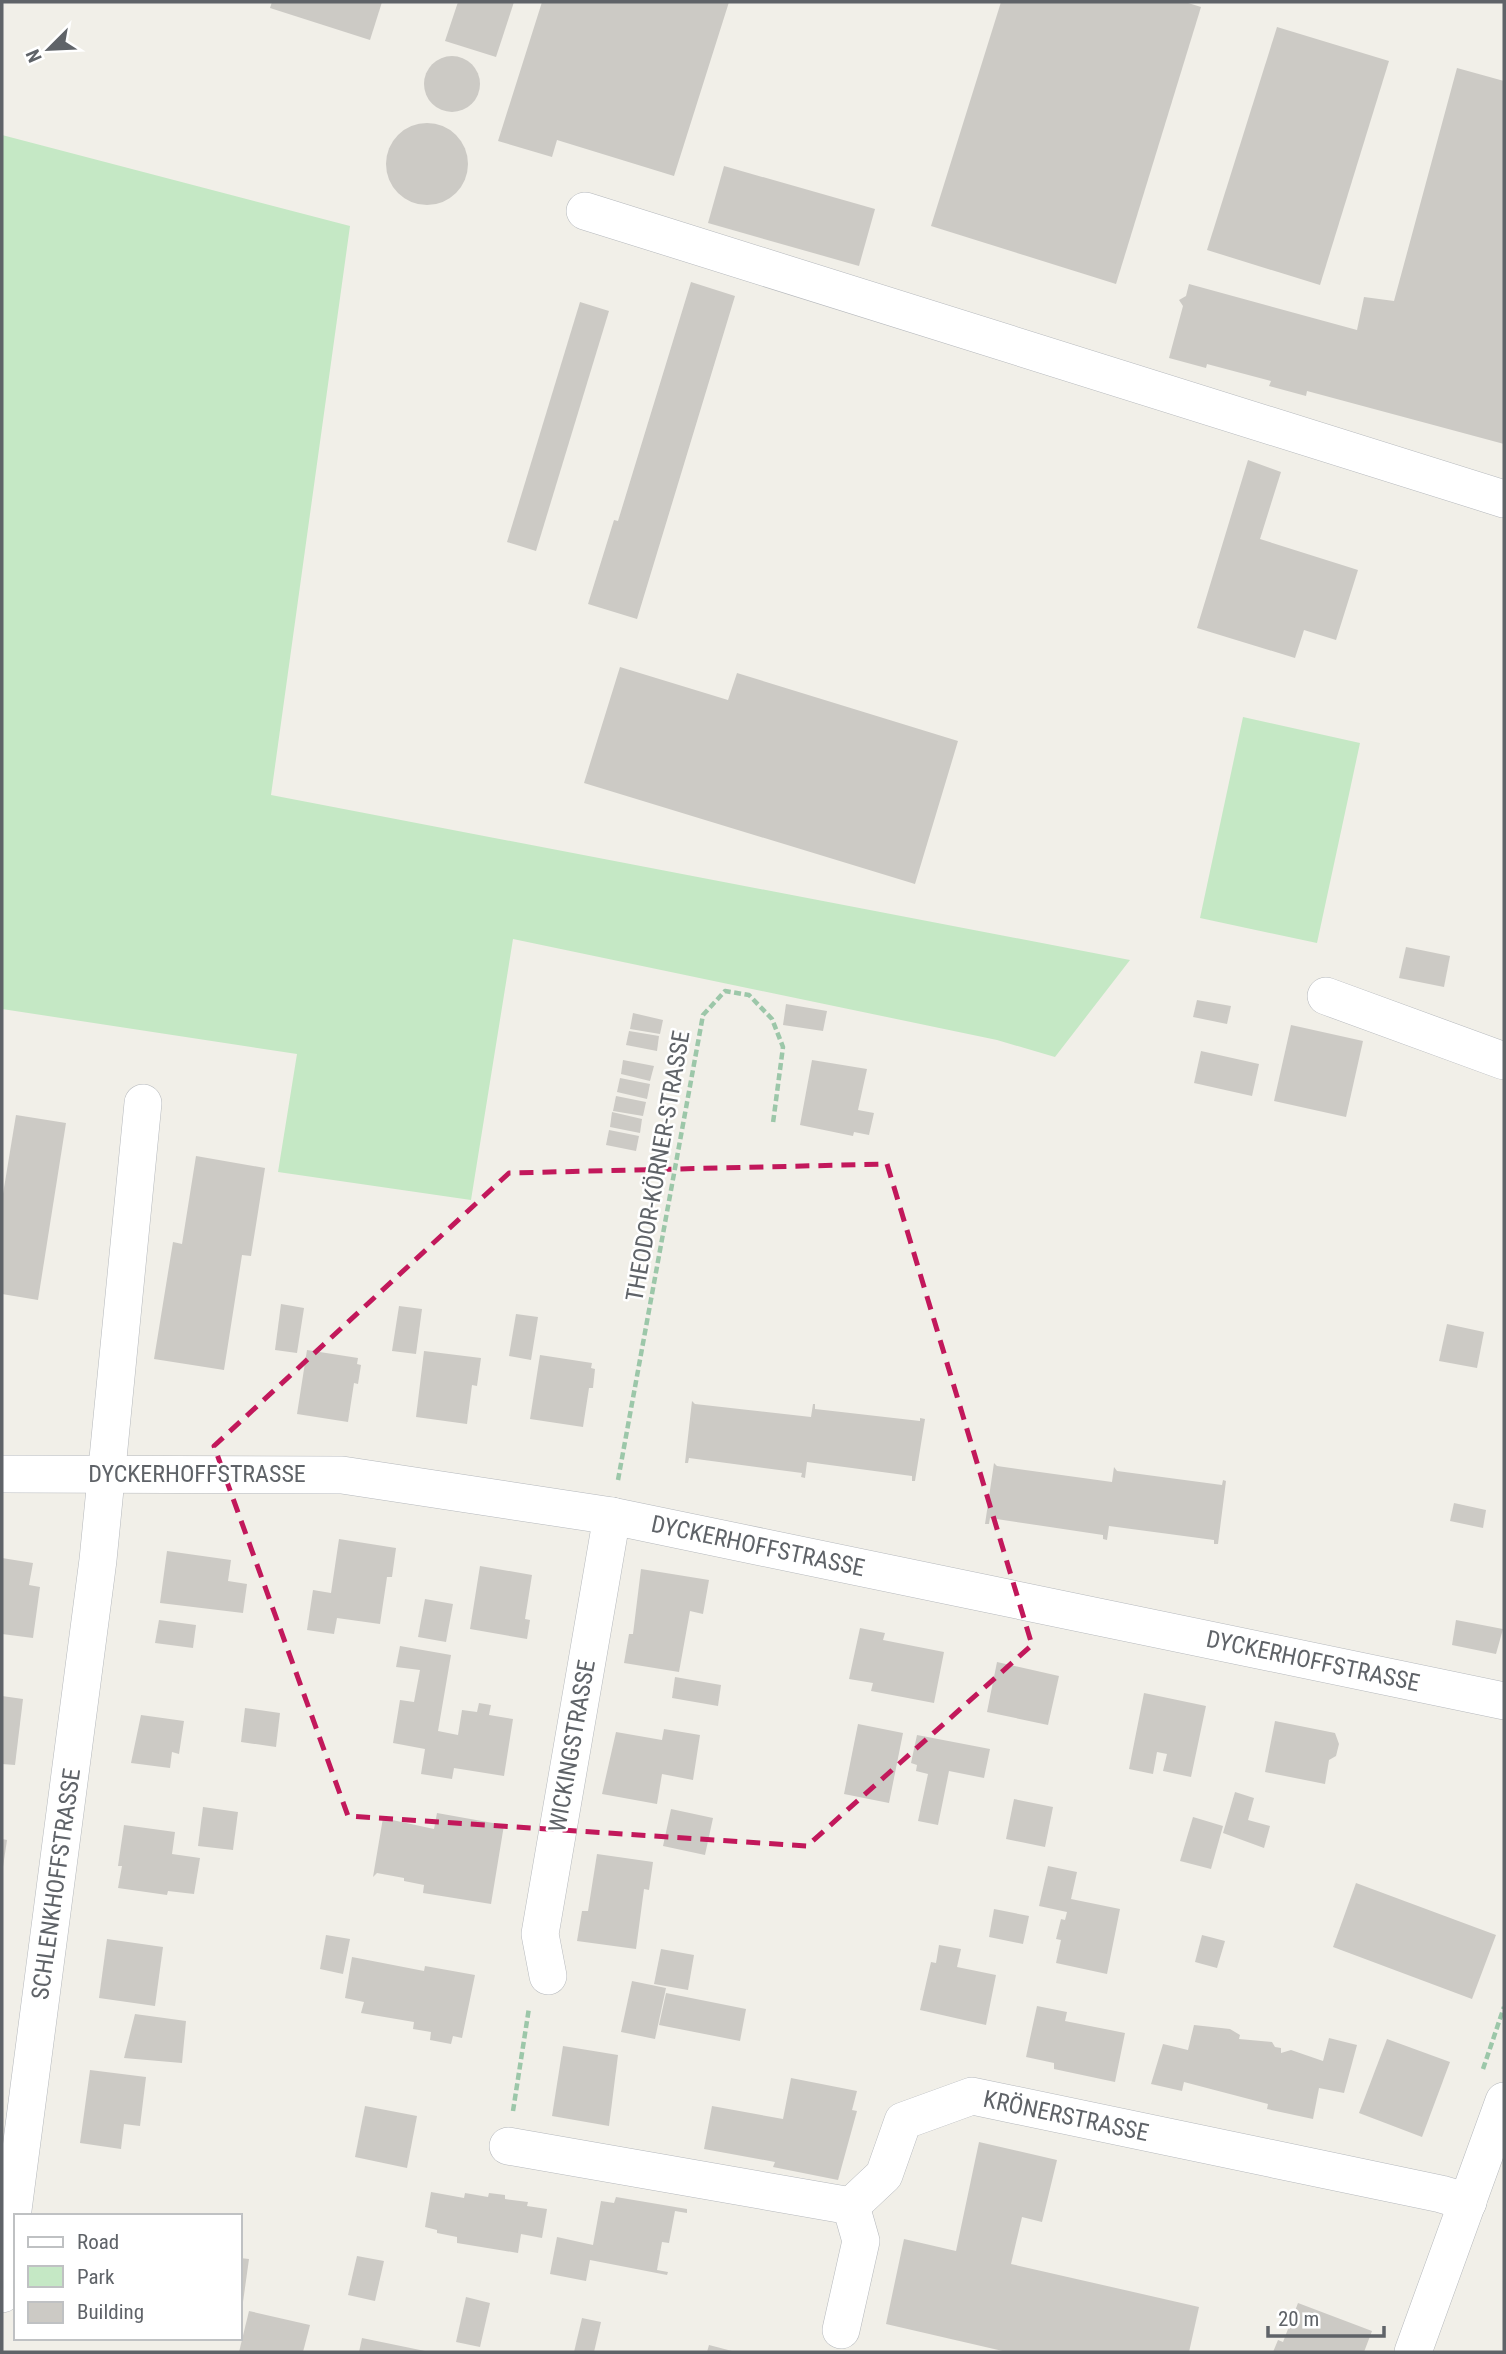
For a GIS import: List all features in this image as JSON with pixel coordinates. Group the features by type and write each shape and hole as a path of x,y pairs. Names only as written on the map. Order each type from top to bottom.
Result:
{"street":[{"path":"584,211 1504,499"},
{"path":"1326,996 1504,1060"},
{"name":"SCHLENKHOFFSTRASSE","path":"2,2294 107,1474 143,1103"},
{"name":"DYCKERHOFFSTRASSE","path":"2,1474 342,1475 612,1516 1504,1700"},
{"name":"WICKINGSTRASSE","path":"548,1976 540,1934 612,1516"},
{"name":"KRÖNERSTRASSE","path":"851,2206 884,2175 902,2121 972,2096 1441,2194 1468,2202"},
{"path":"1413,2352 1504,2101"},
{"path":"508,2146 851,2206 861,2241 841,2330"}],"path":[{"name":"THEODOR-KÖRNER-STRASSE","path":"612,1516 704,1015 725,991 749,995 772,1019 783,1047 773,1123"},
{"path":"508,2146 530,2004 548,1976"}],"highlighted area":[{"path":"887,1164 1032,1645 807,1846 348,1816 214,1446 509,1173"}],"green space":[{"path":"2,135 350,226 271,795 1130,960 1055,1057 997,1040 513,939 471,1200 278,1172 297,1054 2,1009"},
{"path":"1243,717 1360,743 1317,943 1200,918"}],"building":[{"path":"272,2 382,2 370,40 270,8"},
{"path":"458,2 514,2 496,57 445,41"},
{"path":"542,2 729,2 674,176 557,140 552,157 498,141"},
{"path":"1001,2 1185,2 1201,7 1116,284 931,226"},
{"path":"1277,27 1389,61 1320,285 1207,250"},
{"path":"446,56 458,56 468,60 476,68 480,84 476,100 468,108 458,112 446,112 436,108 428,100 424,90 424,78 428,68 436,60"},
{"path":"1457,68 1504,81 1504,444 1307,391 1306,396 1269,386 1271,381 1207,364 1206,368 1169,358 1183,306 1179,300 1186,296 1189,284 1357,330 1364,297 1394,301"},
{"path":"427,123 443,126 456,135 465,148 468,164 465,180 456,193 443,202 427,205 411,202 398,193 389,180 386,164 389,148 398,135 411,126"},
{"path":"724,166 875,209 859,266 708,223"},
{"path":"691,282 735,296 637,619 588,604 614,520 618,521"},
{"path":"580,302 609,311 536,551 507,542"},
{"path":"1248,460 1281,472 1260,539 1358,570 1336,640 1304,630 1295,658 1197,628"},
{"path":"620,667 728,700 737,673 958,741 915,884 584,783"},
{"path":"1406,947 1450,956 1444,987 1399,978"},
{"path":"1197,1000 1231,1006 1227,1024 1193,1017"},
{"path":"786,1004 827,1011 823,1031 783,1025"},
{"path":"633,1013 663,1020 660,1034 630,1029"},
{"path":"1291,1025 1363,1041 1346,1117 1274,1101"},
{"path":"629,1031 659,1036 657,1051 626,1045"},
{"path":"1201,1051 1259,1064 1252,1096 1194,1083"},
{"path":"623,1060 654,1066 650,1081 621,1074"},
{"path":"812,1060 867,1069 858,1110 874,1113 869,1135 854,1132 853,1136 800,1125"},
{"path":"620,1078 650,1084 647,1099 617,1092"},
{"path":"616,1096 646,1102 643,1116 613,1111"},
{"path":"612,1112 642,1119 640,1133 610,1127"},
{"path":"16,1115 66,1123 38,1300 2,1294 2,1200"},
{"path":"609,1130 639,1136 636,1151 606,1145"},
{"path":"196,1156 265,1168 251,1256 242,1255 224,1370 154,1359 173,1242 182,1244"},
{"path":"281,1304 304,1308 297,1353 275,1350"},
{"path":"399,1306 422,1309 416,1354 392,1351"},
{"path":"516,1314 538,1317 531,1360 509,1356"},
{"path":"1447,1324 1484,1332 1477,1368 1439,1361"},
{"path":"307,1350 358,1358 357,1364 361,1365 358,1384 354,1383 348,1422 297,1414"},
{"path":"424,1351 481,1358 477,1386 472,1385 467,1424 416,1417"},
{"path":"540,1355 592,1363 591,1368 595,1369 593,1388 589,1388 583,1427 530,1419"},
{"path":"692,1401 695,1404 811,1417 815,1404 815,1409 920,1421 920,1418 925,1419 915,1481 912,1481 912,1476 807,1462 805,1478 801,1477 802,1473 689,1458 688,1463 685,1463"},
{"path":"994,1463 997,1466 1112,1482 1114,1467 1117,1471 1222,1485 1223,1480 1226,1481 1218,1544 1214,1544 1214,1540 1109,1526 1107,1540 1103,1539 1103,1535 990,1518 989,1524 985,1524"},
{"path":"1454,1503 1486,1510 1483,1528 1450,1521"},
{"path":"339,1539 396,1548 392,1577 387,1577 380,1624 337,1618 334,1634 307,1630 313,1590 331,1593"},
{"path":"167,1551 231,1560 228,1581 247,1584 243,1613 160,1603"},
{"path":"2,1558 33,1563 29,1585 40,1587 33,1638 2,1634"},
{"path":"480,1566 532,1575 525,1619 530,1620 527,1639 470,1629"},
{"path":"641,1569 709,1580 703,1614 690,1611 679,1672 624,1663 629,1634 633,1634"},
{"path":"425,1599 453,1604 446,1642 418,1637"},
{"path":"159,1620 196,1625 193,1648 155,1643"},
{"path":"1456,1620 1503,1629 1496,1654 1452,1645"},
{"path":"860,1628 885,1633 883,1640 944,1652 934,1703 871,1691 873,1683 849,1679"},
{"path":"400,1646 451,1655 438,1731 458,1735 462,1710 477,1712 479,1703 491,1705 489,1715 513,1719 504,1776 454,1768 452,1779 421,1774 425,1749 393,1743 400,1700 414,1702 420,1670 396,1667"},
{"path":"997,1662 1059,1676 1048,1725 987,1712"},
{"path":"675,1677 721,1685 718,1706 672,1698"},
{"path":"1144,1693 1206,1706 1191,1777 1163,1771 1167,1754 1157,1752 1153,1774 1129,1769"},
{"path":"2,1696 23,1699 15,1765 2,1764"},
{"path":"245,1708 280,1713 276,1747 241,1742"},
{"path":"141,1715 184,1721 179,1754 172,1752 170,1768 131,1763"},
{"path":"1275,1721 1335,1733 1339,1744 1336,1756 1329,1760 1325,1784 1265,1772"},
{"path":"858,1724 903,1733 889,1803 844,1794"},
{"path":"664,1729 700,1735 693,1780 662,1774 657,1804 602,1794 616,1732 662,1740"},
{"path":"917,1735 990,1749 984,1778 949,1771 938,1825 918,1821 928,1774 916,1771 917,1765 911,1763"},
{"path":"1235,1792 1254,1798 1248,1820 1270,1826 1264,1848 1223,1833"},
{"path":"1014,1799 1053,1807 1045,1847 1006,1839"},
{"path":"203,1807 238,1812 233,1850 198,1846"},
{"path":"671,1809 713,1818 705,1855 663,1846"},
{"path":"437,1813 504,1825 491,1904 423,1893 424,1885 404,1881 404,1878 377,1873 373,1877 383,1818 434,1829"},
{"path":"1193,1817 1223,1826 1211,1869 1180,1861"},
{"path":"124,1825 175,1832 172,1854 200,1858 194,1894 168,1891 167,1895 118,1888"},
{"path":"2,1839 7,1840 3,1867 2,1867"},
{"path":"597,1854 653,1862 649,1890 644,1889 636,1949 577,1941 582,1911 588,1911"},
{"path":"1048,1866 1077,1872 1071,1899 1120,1909 1107,1974 1056,1963 1061,1940 1056,1939 1061,1919 1065,1920 1067,1912 1039,1906"},
{"path":"1356,1883 1496,1935 1472,1999 1333,1947"},
{"path":"994,1909 1029,1916 1023,1944 989,1937"},
{"path":"326,1935 350,1939 343,1974 320,1969"},
{"path":"1202,1935 1225,1941 1217,1968 1195,1962"},
{"path":"107,1939 163,1947 155,2006 99,1998"},
{"path":"939,1945 961,1949 957,1967 996,1975 986,2025 920,2010 931,1962 936,1963"},
{"path":"661,1949 694,1955 688,1990 654,1984"},
{"path":"352,1957 424,1971 425,1966 475,1975 462,2038 453,2036 451,2044 430,2040 431,2032 413,2029 414,2022 361,2013 364,2002 345,1998"},
{"path":"632,1981 666,1988 655,2039 621,2032"},
{"path":"666,1993 746,2009 740,2041 659,2025"},
{"path":"1037,2006 1067,2012 1065,2021 1125,2033 1115,2082 1054,2069 1054,2063 1026,2057"},
{"path":"135,2014 186,2021 182,2063 124,2058"},
{"path":"1194,2025 1230,2029 1240,2035 1239,2039 1272,2042 1275,2047 1281,2048 1281,2053 1291,2050 1323,2061 1329,2038 1357,2045 1344,2093 1319,2088 1313,2119 1267,2109 1268,2104 1184,2082 1182,2091 1151,2084 1163,2044 1188,2050"},
{"path":"1387,2039 1450,2062 1422,2137 1359,2113"},
{"path":"563,2046 618,2055 609,2126 552,2116"},
{"path":"90,2070 146,2077 140,2126 124,2124 121,2149 80,2143"},
{"path":"791,2078 857,2091 852,2110 857,2111 838,2180 773,2167 775,2162 704,2149 712,2106 783,2119"},
{"path":"365,2106 417,2116 407,2168 355,2157"},
{"path":"979,2142 1057,2160 1042,2222 1022,2217 1011,2264 1199,2307 1189,2352 1007,2352 886,2324 904,2239 956,2251"},
{"path":"431,2192 464,2198 465,2193 488,2197 489,2193 505,2195 505,2199 528,2202 527,2206 547,2209 542,2238 521,2234 518,2253 457,2243 457,2237 437,2233 437,2230 425,2227"},
{"path":"616,2197 687,2209 687,2213 675,2211 669,2243 662,2242 657,2270 668,2272 667,2275 590,2260 586,2281 550,2274 557,2237 593,2245 601,2201 614,2203"},
{"path":"357,2256 384,2261 375,2301 348,2295"},
{"path":"242,2258 249,2259 242,2302"},
{"path":"466,2297 490,2303 480,2347 456,2342"},
{"path":"1298,2303 1372,2331 1364,2352 1273,2352 1278,2340 1283,2342"},
{"path":"249,2311 310,2325 303,2352 239,2352"},
{"path":"582,2318 601,2322 594,2352 574,2352"},
{"path":"362,2338 425,2351 425,2352 359,2352"},
{"path":"709,2345 732,2351 732,2352 707,2352"}]}
